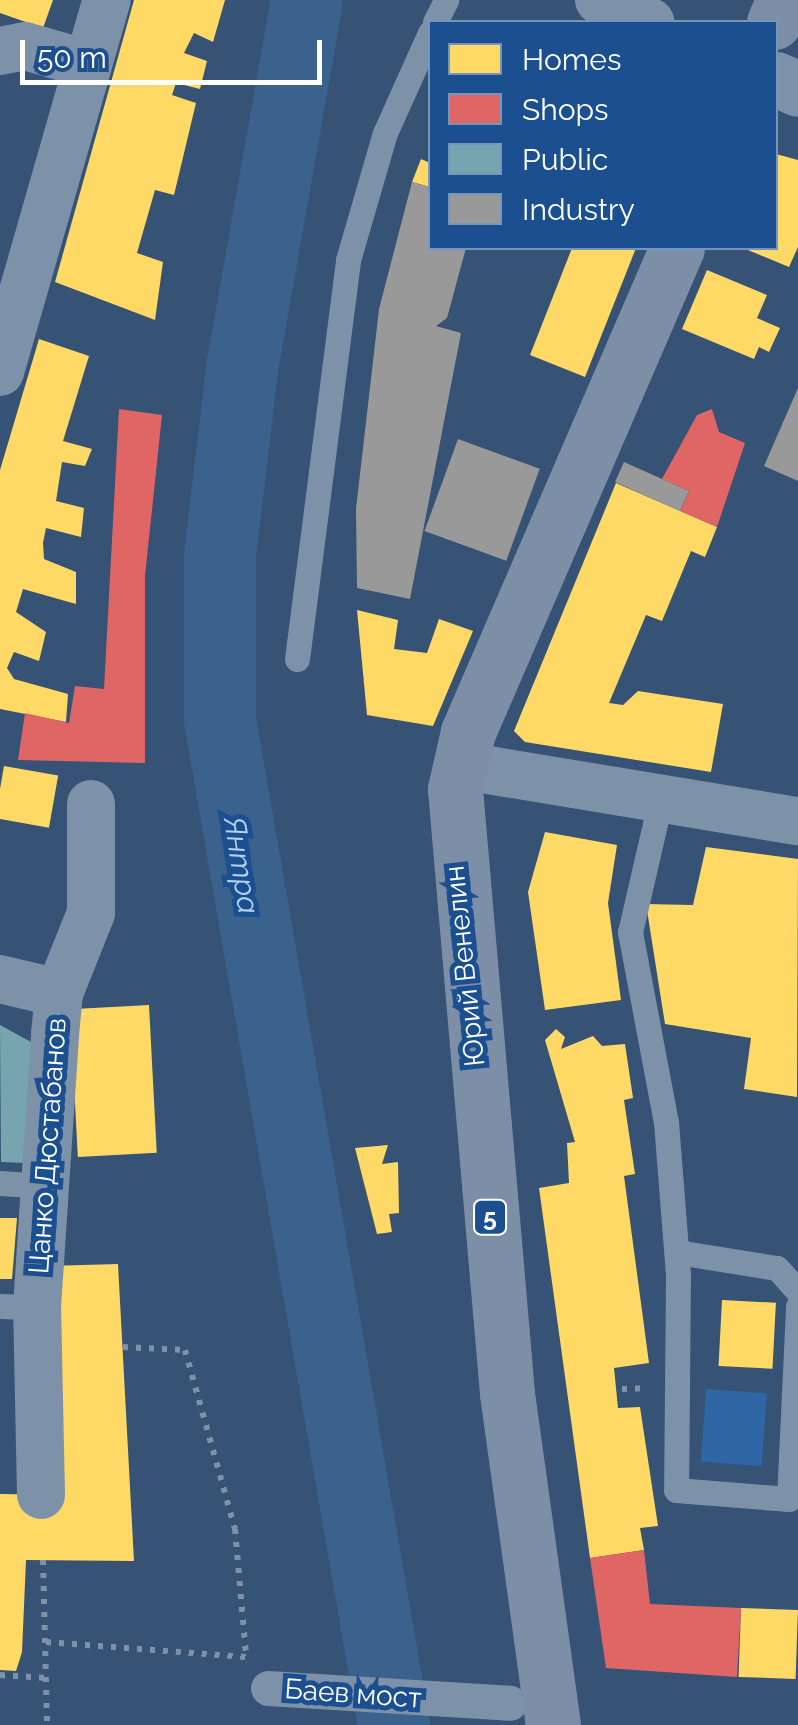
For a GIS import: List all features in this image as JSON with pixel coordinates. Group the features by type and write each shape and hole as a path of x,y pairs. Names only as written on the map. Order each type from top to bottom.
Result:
{"main road":[{"name":"Юрий Венелин","path":"520,1711 507,1393 459,911 458,765 676,250"}],"street":[{"path":"0,372 107,0"},
{"path":"599,0 645,20"},
{"path":"0,50 25,46 87,64"},
{"path":"458,765 798,821"},
{"name":"Цанко Дюстабанов","path":"41,1495 19,1307 23,1184 58,993 92,912 92,804"},
{"path":"0,979 58,993"},
{"name":"Баев мост","path":"257,1679 520,1711"}],"lane":[{"path":"297,658 348,260 385,132 428,37"},
{"path":"661,798 630,932 666,1122 677,1252 676,1490 790,1499 798,1306"},
{"path":"677,1252 777,1268 798,1291"}],"path":[{"path":"123,1348 185,1350 235,1529 246,1654 257,1679"},
{"path":"43,1560 47,1725"},
{"path":"46,1642 246,1654"},
{"path":"0,1675 47,1678"}],"shaded area":[{"path":"706,1389 767,1393 762,1466 701,1462"}],"building: Homes":[{"path":"0,0 53,0 43,28 0,13"},
{"path":"134,0 225,0 213,42 194,33 184,53 207,61 200,89 176,83 172,95 196,103 174,195 155,190 137,253 163,262 155,320 55,282"},
{"path":"778,155 798,160 798,247 789,267 748,250 778,250"},
{"path":"421,159 428,162 428,186 412,182"},
{"path":"571,250 635,250 585,377 530,355"},
{"path":"707,270 767,295 757,318 780,328 769,352 759,347 754,359 682,329"},
{"path":"39,339 89,356 63,441 92,449 85,466 62,462 56,501 84,508 81,537 46,528 43,543 44,559 76,572 76,604 23,589 16,612 46,632 39,661 14,652 7,668 14,679 68,694 66,722 0,709 0,470"},
{"path":"616,483 717,527 705,557 691,551 662,621 646,615 609,703 623,705 638,691 723,704 711,772 525,742 514,731"},
{"path":"357,610 398,620 394,649 427,653 439,619 473,631 433,726 367,715"},
{"path":"4,766 58,776 49,828 0,819"},
{"path":"545,832 617,845 608,903 621,1000 545,1010 528,892"},
{"path":"706,847 798,859 797,1097 744,1089 751,1038 665,1024 646,904 693,905"},
{"path":"149,1005 157,1153 78,1157 70,1009"},
{"path":"556,1029 565,1037 561,1049 593,1036 602,1046 625,1044 633,1098 624,1100 635,1174 624,1176 649,1363 614,1368 618,1408 640,1407 658,1526 640,1528 644,1550 590,1558 539,1188 569,1183 567,1143 575,1142 545,1040"},
{"path":"388,1145 382,1164 398,1162 399,1213 389,1214 392,1232 377,1234 355,1148"},
{"path":"0,1218 17,1218 12,1279 0,1279"},
{"path":"118,1264 134,1561 26,1560 22,1652 16,1671 0,1670 0,1494 60,1495 47,1266"},
{"path":"722,1300 776,1303 772,1369 719,1366"},
{"path":"741,1608 798,1610 796,1679 739,1677"}],"building: Shops":[{"path":"119,409 162,415 145,576 145,763 18,760 25,713 69,723 75,686 104,689"},
{"path":"712,409 719,432 745,443 717,527 680,511 689,491 662,479 697,415"},
{"path":"644,1550 650,1604 741,1608 737,1677 606,1668 590,1558"}],"building: Public":[{"path":"0,1025 33,1043 24,1163 1,1162"}],"building: Industry":[{"path":"412,182 428,186 428,250 465,250 447,318 436,326 461,333 410,599 357,588 356,509 379,309"},
{"path":"798,388 798,481 764,466"},
{"path":"458,439 540,469 506,561 424,531"},
{"path":"624,462 689,491 680,511 615,482"}],"waterway":[{"name":"Янтра","path":"307,0 243,362 220,555 220,720 394,1725"}]}
